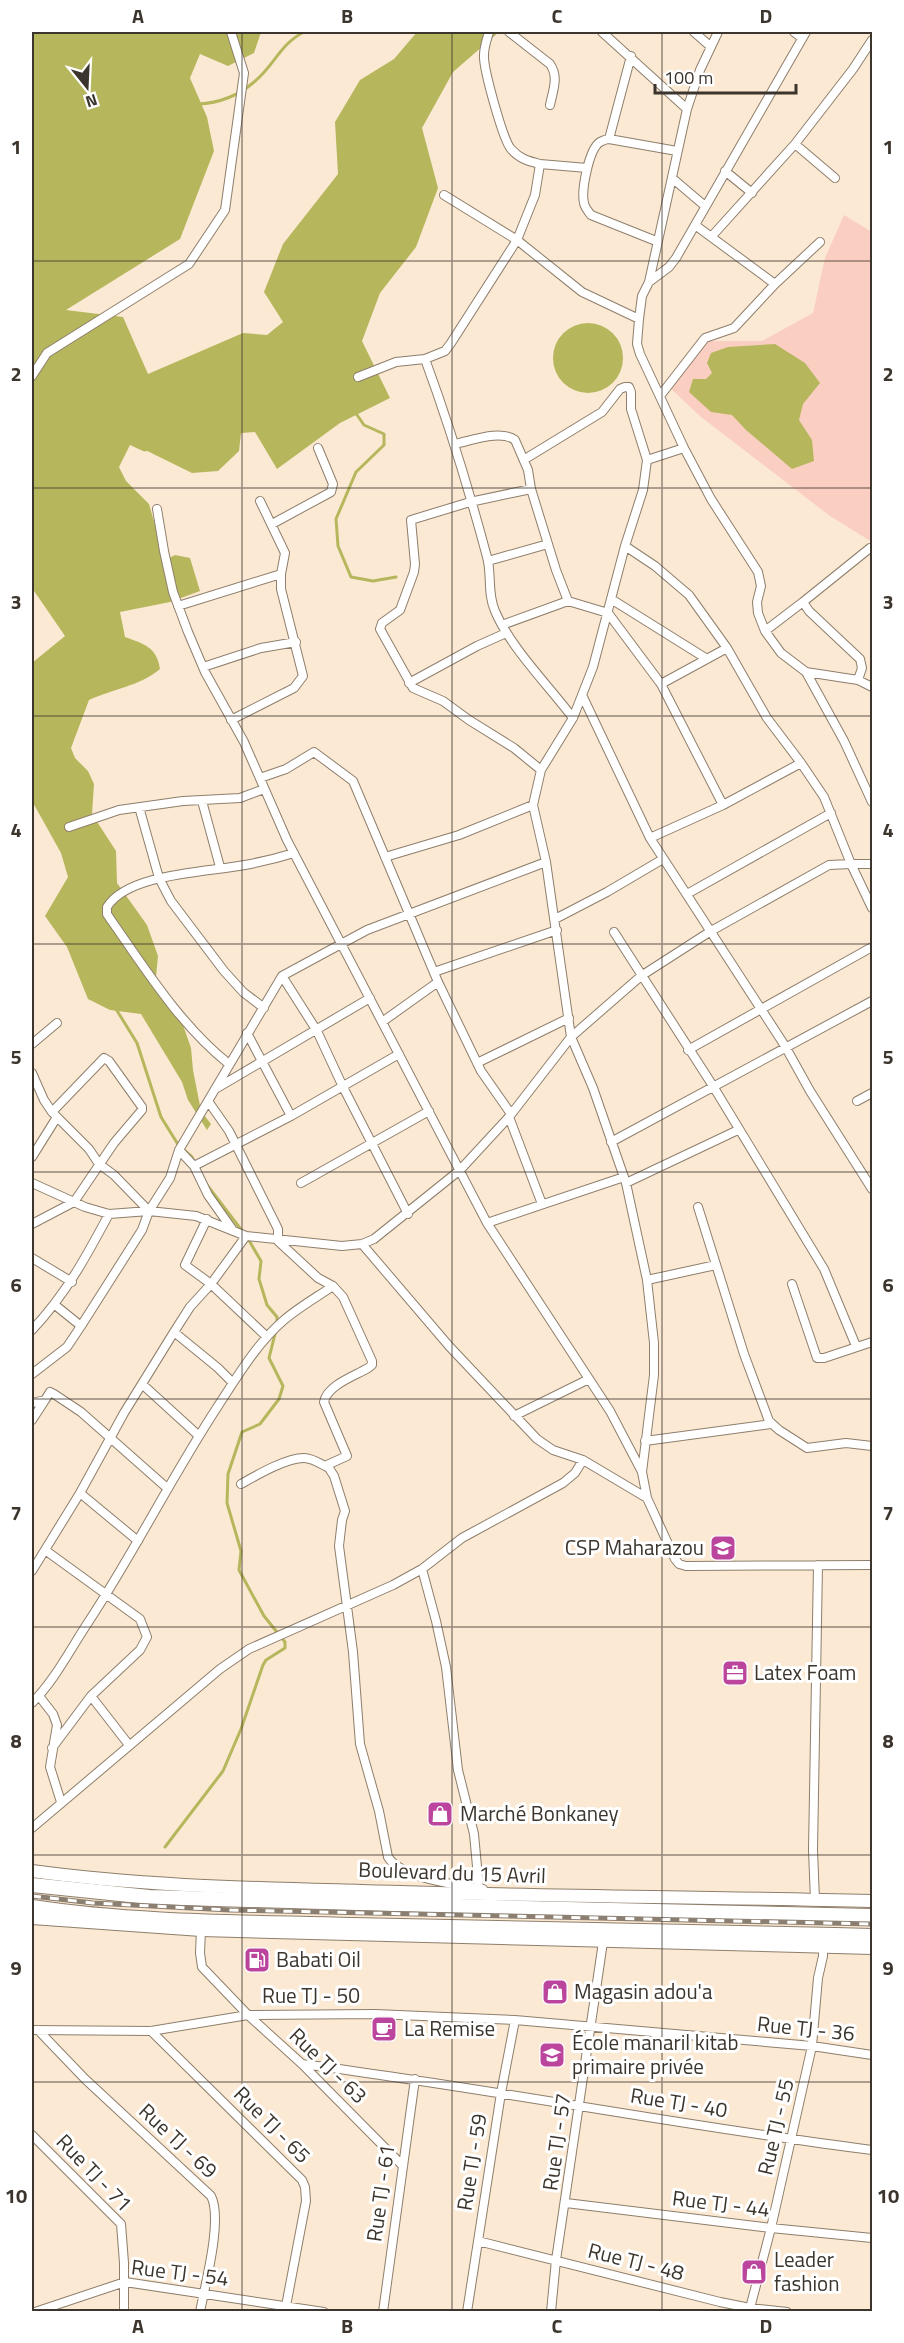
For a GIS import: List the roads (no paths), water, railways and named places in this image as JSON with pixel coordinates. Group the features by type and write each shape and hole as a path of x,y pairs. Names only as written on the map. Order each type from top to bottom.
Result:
{"highway":[{"name":"Boulevard du 15 Avril","path":"32,1885 160,1897 873,1916"},
{"path":"32,1906 59,1911 273,1923 873,1936"}],"main road":[{"name":"Boulevard du 15 Avril","path":"32,1871 132,1882 204,1886 511,1896 873,1902"},
{"path":"32,1918 201,1930 873,1948"}],"street":[{"path":"32,376 46,353 189,264 225,210 244,73 231,32"},
{"path":"489,32 484,48 485,63 505,141 510,149 525,161 587,168"},
{"path":"509,32 550,64 554,70 556,76 550,105"},
{"path":"602,32 687,109"},
{"path":"694,32 710,46"},
{"path":"718,32 710,46 687,109 656,241 649,282 642,296 637,344 684,448 719,514 758,572 760,586 757,602 758,613 765,631 781,653 806,672 844,741 873,802"},
{"path":"649,282 669,267 695,225 804,35 794,32"},
{"path":"712,236 795,144 853,69 870,51 873,40"},
{"path":"609,139 631,56"},
{"path":"656,241 591,215 586,210 583,196 587,168 595,147 601,141 609,139 677,152"},
{"path":"795,144 835,178"},
{"path":"358,377 396,362 436,357 445,351 517,240 535,195 540,164"},
{"path":"725,171 752,193"},
{"path":"672,178 705,206"},
{"path":"444,195 517,240 582,292 639,319"},
{"path":"695,225 775,284"},
{"path":"660,396 705,338 734,328 775,284 820,242"},
{"path":"425,359 454,444 488,561 494,610 504,629 573,718"},
{"path":"525,459 602,412 620,389 629,387 631,409 647,460 643,490 625,546 599,652 573,718 541,770 533,805 546,862 571,1037 593,1088 625,1180 647,1280 654,1343 654,1375 642,1472 647,1498 679,1564 873,1565"},
{"path":"454,444 492,436 511,437 515,440 525,459 531,489 568,601"},
{"path":"272,524 332,492 333,484 318,448"},
{"path":"647,460 684,448"},
{"path":"531,489 470,502 411,519 414,572 400,610 380,626 381,632 413,688 443,701 514,748 541,770"},
{"path":"231,720 298,685 303,676 281,589 285,553 260,501"},
{"path":"157,509 164,551 178,606 203,668 244,742 294,854 487,1223 610,1411 642,1472"},
{"path":"488,561 548,544"},
{"path":"625,546 679,584 727,648 767,718 817,784 851,864 873,908"},
{"path":"765,631 870,548"},
{"path":"178,606 281,574"},
{"path":"611,599 707,659"},
{"path":"409,683 504,629 568,601 608,613 661,684 723,805"},
{"path":"803,602 808,611 860,659 862,668 858,680"},
{"path":"203,668 261,648 296,642"},
{"path":"661,684 727,648"},
{"path":"806,672 858,680 873,687"},
{"path":"582,695 650,838 785,1046 873,1189"},
{"path":"260,778 286,769 314,752 353,781 438,982 477,1064 510,1116 542,1204"},
{"path":"650,838 723,805 801,763"},
{"path":"69,826 118,810 240,798 264,789"},
{"path":"202,801 220,867"},
{"path":"385,857 459,835 533,805"},
{"path":"139,807 159,878 171,901 224,971 243,992 264,1008"},
{"path":"687,894 831,813"},
{"path":"229,1064 211,1049 156,983 107,914 108,904 119,896 159,878 220,867 242,866 294,854"},
{"path":"555,919 663,859"},
{"path":"32,1374 67,1347 136,1239 149,1211 170,1178 179,1149 282,976 341,942 367,930 546,862"},
{"path":"32,1183 74,1202 109,1214 149,1211 207,1219 246,1236 278,1241 342,1246 362,1244 385,1232 460,1170 510,1116 571,1037 641,976 711,931 829,865 873,864"},
{"path":"434,972 557,930"},
{"path":"614,932 713,1086 824,1269 856,1346"},
{"path":"688,1050 873,947"},
{"path":"282,976 317,1031 408,1214"},
{"path":"382,1022 438,982"},
{"path":"215,1089 370,998"},
{"path":"611,1142 785,1046 873,1001"},
{"path":"477,1064 569,1018"},
{"path":"32,1044 57,1023"},
{"path":"247,1033 291,1116"},
{"path":"194,1166 291,1116 399,1054"},
{"path":"32,1157 55,1114 99,1060 106,1058 139,1101 142,1110 99,1164 74,1202 32,1224"},
{"path":"32,1073 44,1100 55,1114 89,1149 99,1164 114,1175 149,1211"},
{"path":"857,1101 873,1093"},
{"path":"208,1101 223,1121 278,1229 278,1241 318,1278 333,1286 343,1297 372,1363 368,1368 333,1388 325,1396 326,1410 347,1456 330,1463 327,1467"},
{"path":"301,1183 429,1111"},
{"path":"487,1223 625,1180 738,1130"},
{"path":"179,1149 194,1166 208,1196 232,1230"},
{"path":"698,1207 744,1354 771,1424 807,1448 846,1443 873,1446"},
{"path":"32,1330 72,1282 109,1214"},
{"path":"207,1219 185,1263 211,1284 267,1337"},
{"path":"32,1571 190,1306 211,1284 246,1236"},
{"path":"362,1244 449,1346 537,1439 553,1450 584,1460 647,1498"},
{"path":"32,1258 72,1282"},
{"path":"647,1280 716,1265"},
{"path":"792,1284 817,1358 824,1358 873,1342"},
{"path":"32,1703 39,1696 106,1595 154,1516 167,1488 233,1383 267,1337 286,1318 333,1286"},
{"path":"55,1305 81,1326"},
{"path":"174,1332 219,1368 233,1383"},
{"path":"514,1416 589,1379"},
{"path":"142,1384 199,1436"},
{"path":"32,1420 50,1392 54,1394 81,1412 167,1488"},
{"path":"32,1403 45,1400"},
{"path":"645,1441 771,1424"},
{"path":"241,1484 288,1462 306,1458 327,1467 334,1476 345,1511 339,1546 348,1606 360,1744 388,1857 391,1862 410,1872 442,1882 502,1892 511,1896"},
{"path":"32,1828 220,1669 249,1649 375,1595 422,1569 462,1538 563,1483 575,1473 584,1460"},
{"path":"80,1493 138,1541"},
{"path":"45,1550 140,1619 147,1637 140,1650 91,1696 52,1748"},
{"path":"815,1900 813,1850 818,1565"},
{"path":"422,1569 446,1667 458,1770 474,1834 479,1888"},
{"path":"39,1696 57,1725 50,1767 61,1802"},
{"path":"91,1696 129,1745"},
{"name":"Rue TJ - 63","path":"201,1930 202,1966 248,2015 302,2064 403,2166"},
{"name":"Rue TJ - 57","path":"551,2312 556,2260 603,1942"},
{"name":"Rue TJ - 55","path":"749,2310 792,2140 812,2046 823,1947"},
{"name":"Rue TJ - 50","path":"35,2030 151,2031 248,2015 375,2014 515,2020 592,2027"},
{"name":"Rue TJ - 59","path":"467,2312 501,2093 515,2020"},
{"name":"Rue TJ - 36","path":"592,2027 812,2046 873,2055"},
{"name":"Rue TJ - 69","path":"35,2030 211,2196 215,2204 215,2222 200,2312"},
{"name":"Rue TJ - 65","path":"151,2031 293,2172 305,2187 306,2202 286,2306"},
{"name":"Rue TJ - 40","path":"302,2064 415,2079 792,2140 873,2150"},
{"name":"Rue TJ - 61","path":"382,2312 415,2079"},
{"name":"Rue TJ - 71","path":"32,2135 121,2223 125,2282 124,2312"},
{"name":"Rue TJ - 44","path":"566,2203 873,2238"},
{"name":"Rue TJ - 48","path":"478,2241 749,2310 787,2312"},
{"name":"Rue TJ - 54","path":"35,2312 125,2282 273,2308 286,2306 324,2312"}],"waterway":[{"path":"198,104 228,98 248,87 261,76 289,43 304,32"},
{"path":"355,412 364,425 384,434 384,445 356,472 336,519 338,546 351,577 373,581 396,577"},
{"path":"127,442 144,450 149,449"},
{"path":"116,1009 137,1043 161,1117 179,1146"},
{"path":"184,1150 195,1163"},
{"path":"207,1185 243,1232"},
{"path":"247,1237 261,1261 259,1279 267,1305 277,1317 277,1324"},
{"path":"165,1847 223,1771 241,1729 263,1665 266,1660 285,1648 285,1642 264,1616 239,1570 241,1551 227,1503 228,1474 242,1432 260,1424 279,1399 283,1386 269,1358 276,1330"}],"railway":[{"path":"32,1896 93,1903 230,1910 872,1924"}],"place":[{"name":"CSP Maharazou","path":"723,1548"},
{"name":"Latex Foam","path":"735,1673"},
{"name":"Marché Bonkaney","path":"440,1814"},
{"name":"Babati Oil","path":"257,1960"},
{"name":"Magasin adou'a","path":"555,1992"},
{"name":"La Remise","path":"384,2029"},
{"name":"École manaril kitab primaire privée","path":"552,2055"},
{"name":"Leader fashion","path":"754,2272"}]}
